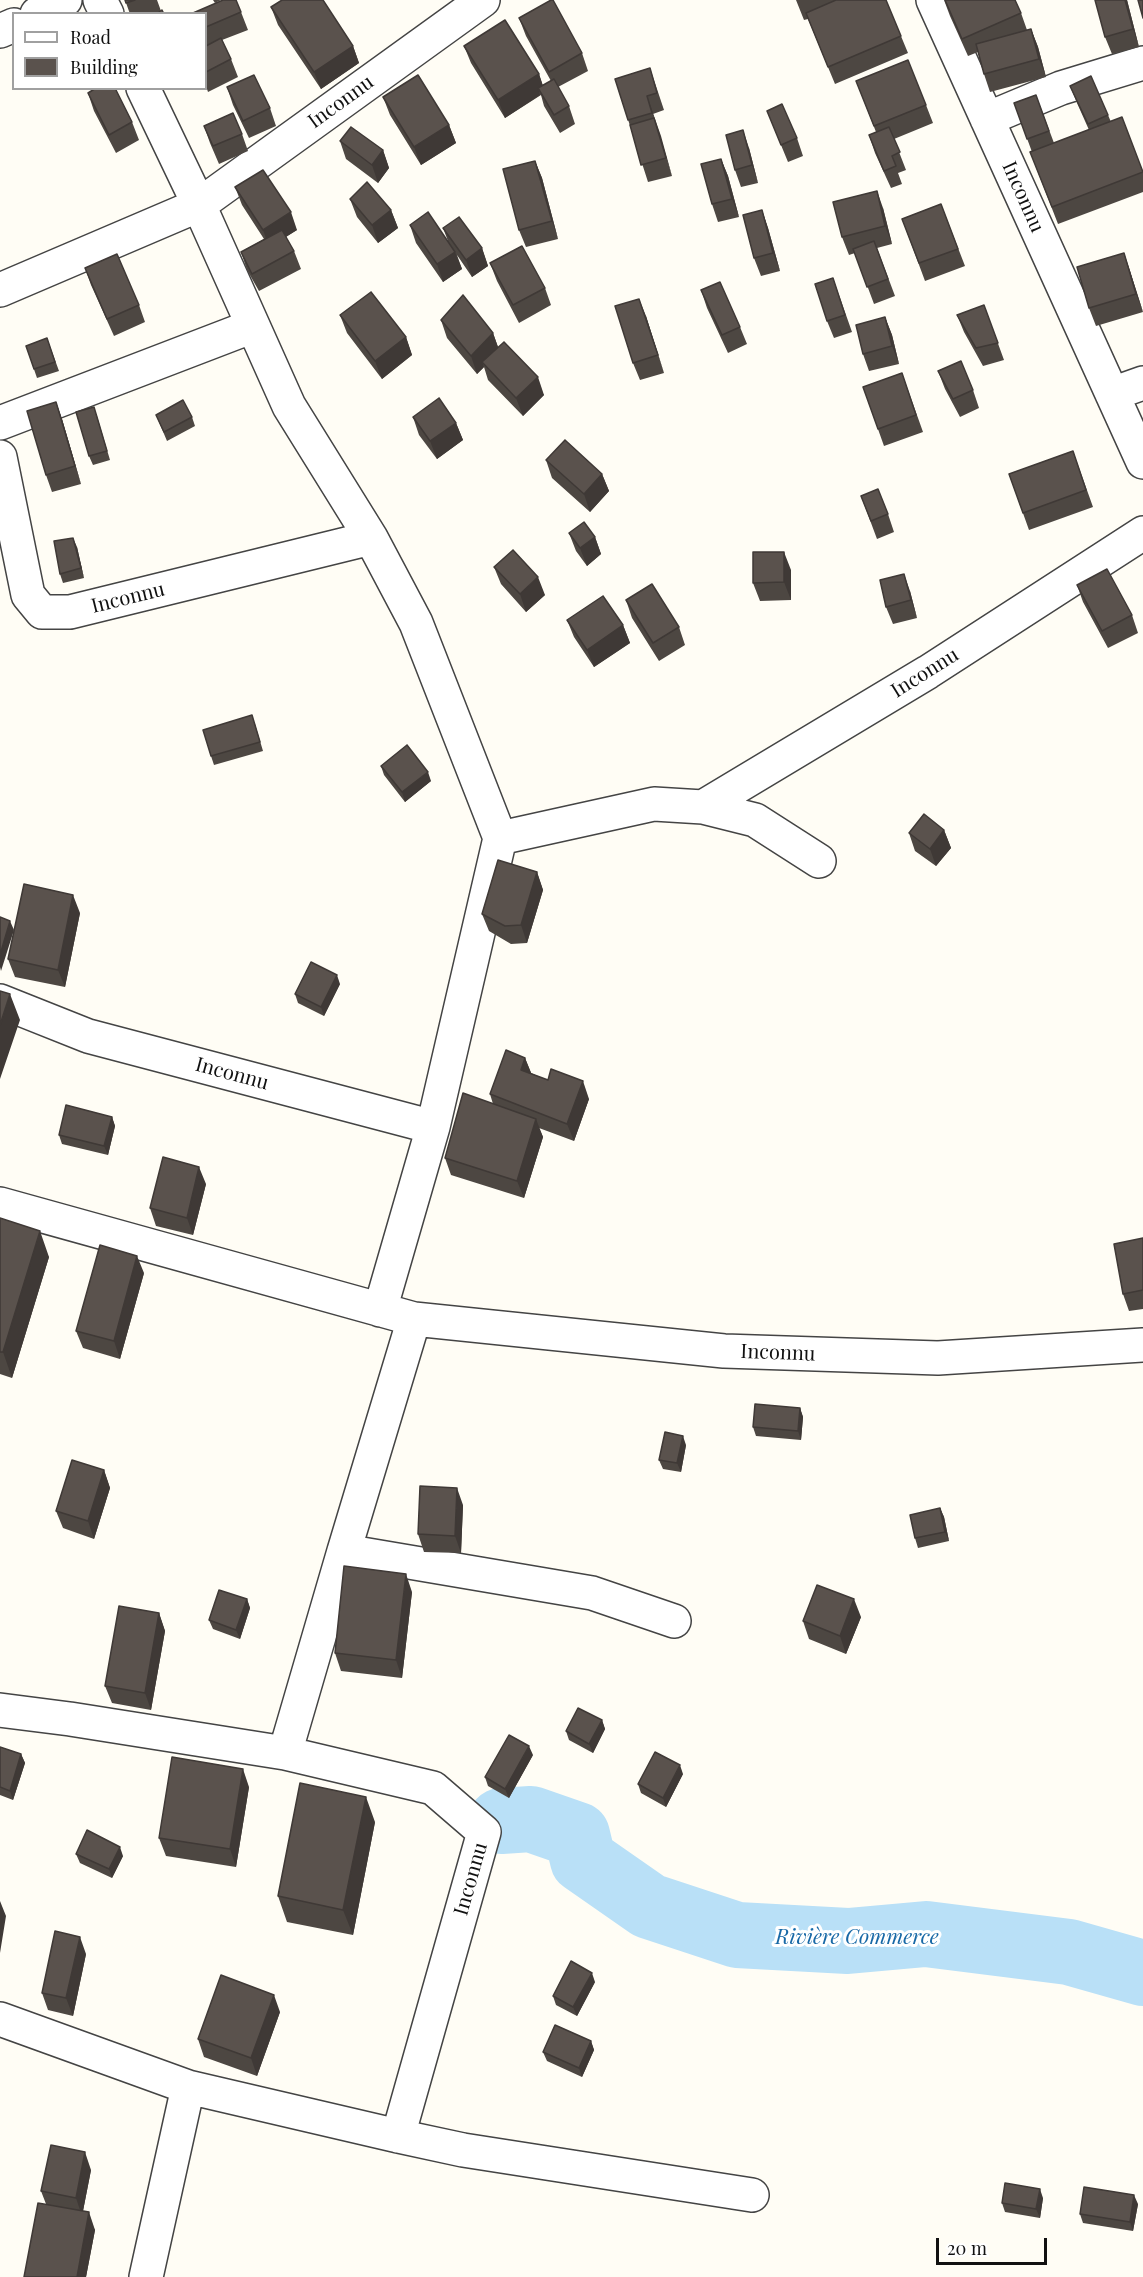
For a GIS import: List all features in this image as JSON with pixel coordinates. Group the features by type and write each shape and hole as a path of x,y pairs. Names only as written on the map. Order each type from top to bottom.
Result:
{"street":[{"path":"41,12 65,0"},
{"name":"Inconnu","path":"0,290 199,205 483,0"},
{"name":"Inconnu","path":"933,0 1143,462"},
{"path":"987,119 1060,88 1143,63"},
{"path":"144,90 199,205 289,406 371,538 416,623 500,838 433,1127 380,1310"},
{"path":"0,423 253,326"},
{"path":"1112,394 1143,382"},
{"name":"Inconnu","path":"0,457 28,596 42,612 69,612 371,538"},
{"name":"Inconnu","path":"703,807 928,672 1143,532"},
{"path":"500,838 654,804 703,807 756,820 819,861"},
{"name":"Inconnu","path":"0,1001 88,1036 433,1127"},
{"name":"Inconnu","path":"0,1204 414,1319 724,1351 938,1358 1143,1345"},
{"path":"285,1753 414,1319"},
{"path":"345,1551 592,1593 674,1621"},
{"name":"Inconnu","path":"0,1710 285,1753 433,1788 484,1832 398,2136"},
{"path":"0,2019 188,2087 463,2150 752,2195"},
{"path":"146,2277 188,2087"}],"building":[{"path":"223,0 236,0 241,12 207,27 207,12 195,12"},
{"path":"282,0 323,0 353,46 314,72 271,7"},
{"path":"551,0 582,53 549,72 519,18"},
{"path":"836,0 886,0 901,36 828,67 806,13"},
{"path":"945,0 1015,0 1021,13 962,39"},
{"path":"1095,0 1125,0 1133,29 1105,37"},
{"path":"1138,0 1143,0 1143,18"},
{"path":"505,20 539,74 498,100 464,46"},
{"path":"1031,29 1039,59 984,74 976,44"},
{"path":"221,38 231,59 207,71 207,45"},
{"path":"908,60 926,105 874,126 856,81"},
{"path":"650,68 657,93 647,96 652,113 628,120 615,79"},
{"path":"254,75 270,108 243,121 227,87"},
{"path":"418,75 449,125 414,147 383,97"},
{"path":"1091,76 1108,115 1088,124 1070,86"},
{"path":"554,79 569,106 554,115 538,88"},
{"path":"93,90 116,90 132,122 109,135 88,93"},
{"path":"1036,95 1049,131 1027,139 1014,103"},
{"path":"782,104 797,138 781,145 767,111"},
{"path":"233,113 242,134 213,146 204,126"},
{"path":"1122,117 1143,172 1052,207 1030,152"},
{"path":"654,118 666,158 641,165 630,125"},
{"path":"351,127 383,150 372,165 340,141"},
{"path":"889,127 900,152 892,156 896,166 884,171 869,135"},
{"path":"743,130 752,165 735,170 726,135"},
{"path":"721,159 732,199 712,204 701,164"},
{"path":"535,161 552,221 519,230 503,169"},
{"path":"263,170 291,212 263,230 235,187"},
{"path":"367,182 391,210 372,225 350,199"},
{"path":"877,191 885,226 842,237 833,202"},
{"path":"941,204 958,249 919,263 902,219"},
{"path":"762,210 773,253 754,258 743,215"},
{"path":"428,212 455,252 437,264 410,225"},
{"path":"459,217 482,248 466,260 443,228"},
{"path":"282,230 294,251 252,274 241,252"},
{"path":"874,241 888,279 867,287 853,249"},
{"path":"522,246 545,288 513,305 490,263"},
{"path":"1124,253 1136,294 1089,308 1077,267"},
{"path":"117,254 139,305 107,319 85,268"},
{"path":"833,278 845,315 827,321 815,284"},
{"path":"720,282 740,327 722,335 701,290"},
{"path":"371,292 406,337 375,361 340,315"},
{"path":"463,295 493,333 471,356 441,320"},
{"path":"639,299 658,355 633,363 615,306"},
{"path":"984,305 998,343 976,348 957,315"},
{"path":"885,317 892,346 863,354 856,325"},
{"path":"47,338 55,362 34,369 26,346"},
{"path":"504,342 538,377 516,398 482,362"},
{"path":"961,361 973,390 953,399 938,371"},
{"path":"902,373 916,415 878,429 863,387"},
{"path":"439,398 456,423 430,441 413,417"},
{"path":"183,400 192,417 164,432 156,415"},
{"path":"56,402 75,466 46,475 27,411"},
{"path":"94,407 107,451 89,456 76,412"},
{"path":"565,440 602,474 584,494 546,460"},
{"path":"1073,451 1086,490 1023,513 1009,474"},
{"path":"878,489 888,514 871,521 861,496"},
{"path":"584,522 595,537 580,548 569,533"},
{"path":"73,538 81,568 60,574 54,541"},
{"path":"513,550 538,577 520,594 494,567"},
{"path":"753,552 784,552 784,582 753,583"},
{"path":"1107,569 1132,615 1102,631 1077,585"},
{"path":"904,574 911,600 886,607 880,580"},
{"path":"652,584 679,627 653,643 626,600"},
{"path":"603,596 623,625 587,650 567,620"},
{"path":"252,715 260,742 211,756 203,730"},
{"path":"407,745 428,772 402,792 381,766"},
{"path":"924,814 944,830 930,849 909,833"},
{"path":"498,860 537,872 521,925 505,926 482,914"},
{"path":"24,884 73,895 58,970 8,959"},
{"path":"0,917 10,921 0,955"},
{"path":"311,962 337,975 321,1007 295,994"},
{"path":"0,991 10,994 0,1025"},
{"path":"506,1050 525,1058 521,1070 548,1080 551,1069 583,1081 567,1124 490,1094"},
{"path":"463,1093 536,1119 517,1181 445,1158"},
{"path":"66,1105 112,1117 104,1146 59,1135"},
{"path":"163,1157 199,1167 187,1218 150,1208"},
{"path":"0,1218 40,1231 3,1352 0,1352"},
{"path":"1143,1238 1143,1290 1123,1294 1114,1244"},
{"path":"100,1245 137,1256 114,1341 76,1331"},
{"path":"755,1404 800,1408 798,1431 753,1427"},
{"path":"665,1432 683,1436 677,1463 659,1460"},
{"path":"72,1460 104,1470 88,1521 56,1511"},
{"path":"420,1486 457,1488 455,1536 418,1534"},
{"path":"940,1508 945,1532 915,1538 910,1515"},
{"path":"344,1566 406,1574 396,1660 335,1653"},
{"path":"817,1585 854,1599 840,1636 803,1621"},
{"path":"219,1590 247,1599 236,1630 209,1620"},
{"path":"119,1606 159,1613 145,1693 105,1686"},
{"path":"578,1708 602,1720 589,1744 566,1731"},
{"path":"509,1735 529,1746 505,1789 485,1777"},
{"path":"0,1747 21,1754 10,1791 0,1787"},
{"path":"655,1752 680,1765 663,1798 638,1784"},
{"path":"172,1757 243,1769 230,1849 159,1838"},
{"path":"300,1783 366,1797 343,1910 278,1896"},
{"path":"87,1830 120,1847 109,1869 76,1854"},
{"path":"55,1931 80,1937 66,1998 42,1993"},
{"path":"571,1961 592,1973 573,2007 553,1996"},
{"path":"221,1975 274,1995 251,2058 198,2039"},
{"path":"555,2025 591,2041 579,2068 543,2052"},
{"path":"51,2145 85,2152 76,2198 41,2191"},
{"path":"1005,2183 1040,2189 1036,2209 1002,2203"},
{"path":"1084,2187 1134,2195 1130,2222 1080,2214"},
{"path":"38,2203 89,2212 77,2277 24,2277"}],"waterway":[{"name":"Rivière Commerce","path":"501,1821 531,1819 577,1835 583,1860 649,1906 737,1935 848,1941 926,1934 1069,1952 1143,1973"}]}
